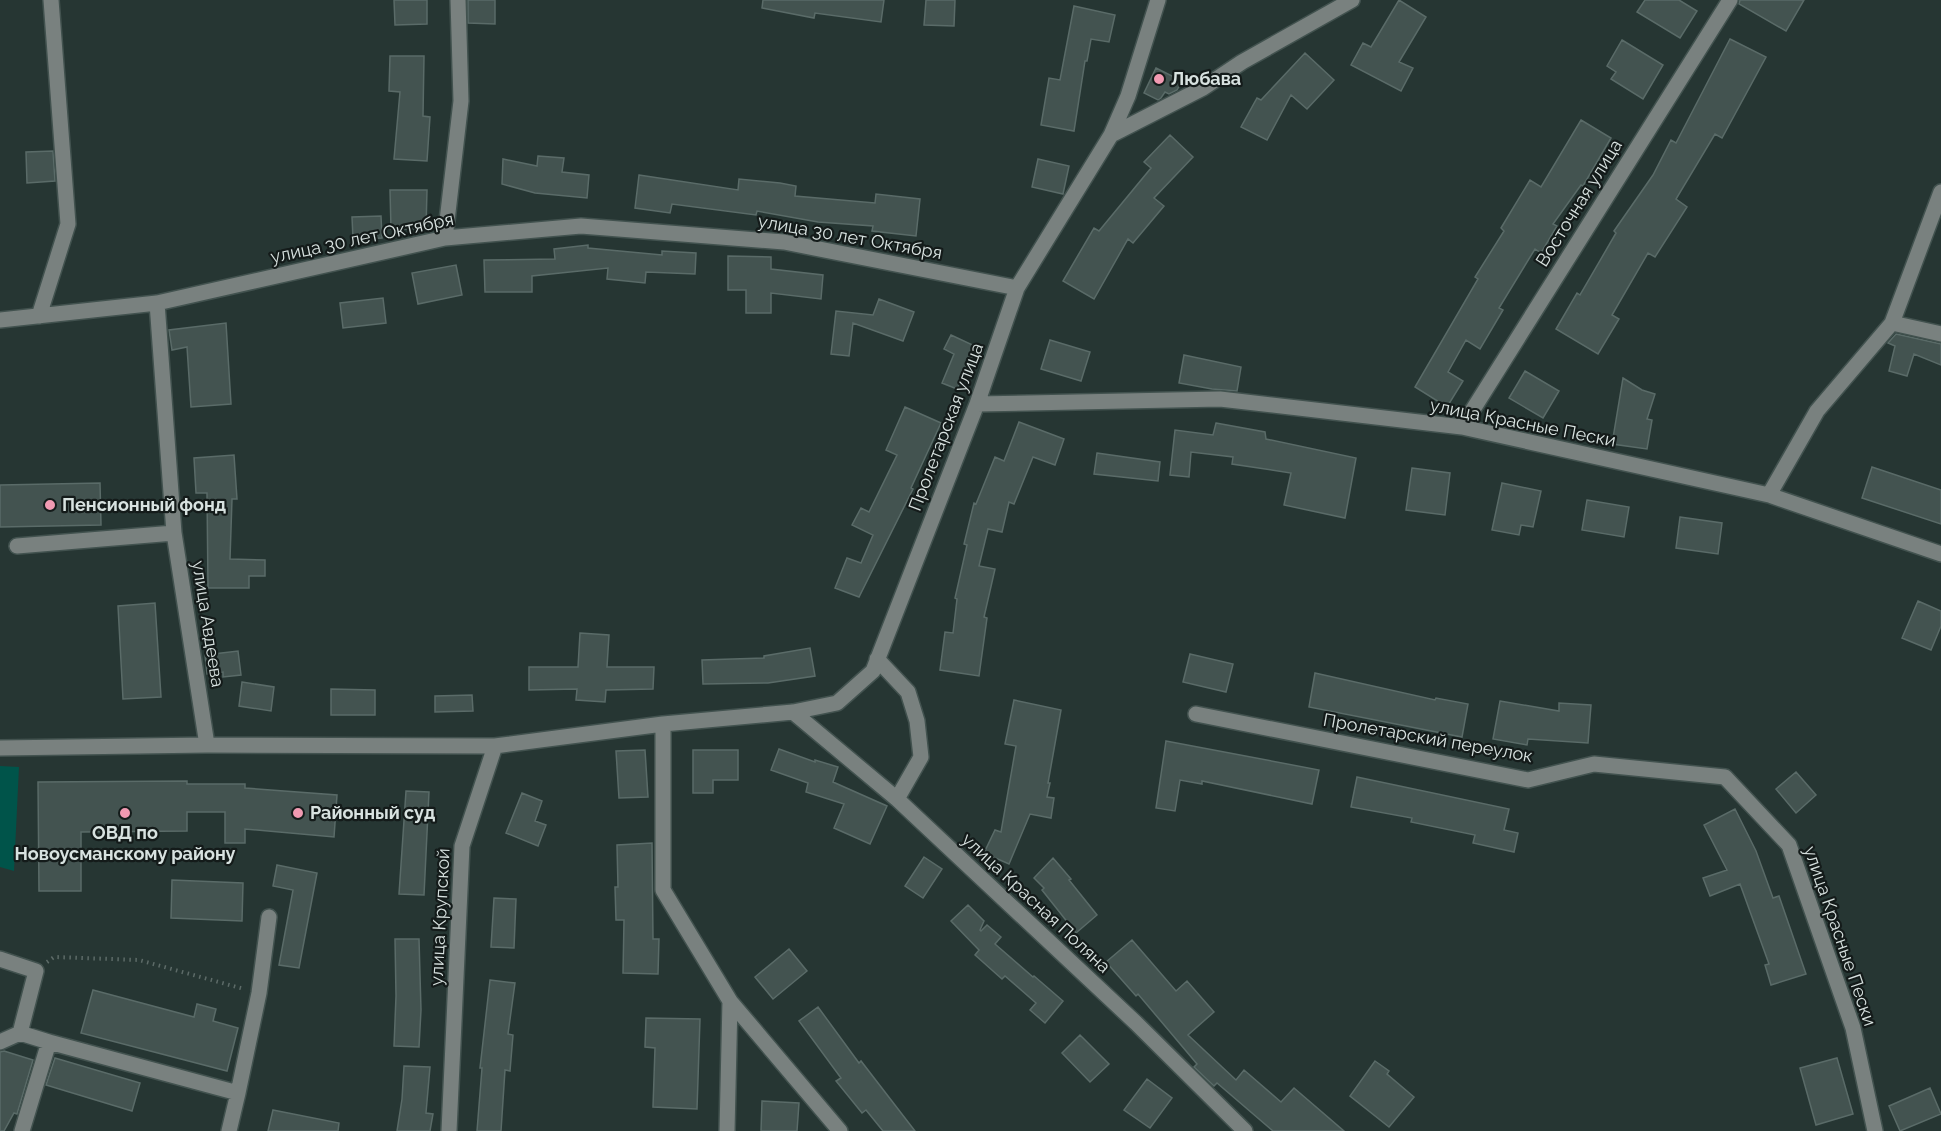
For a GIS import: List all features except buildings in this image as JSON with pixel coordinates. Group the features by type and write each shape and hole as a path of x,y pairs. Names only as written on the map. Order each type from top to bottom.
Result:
{"street":[{"path":"39,316 68,224 51,0"},
{"path":"445,238 461,101 458,0"},
{"name":"Пролетарская улица","path":"495,746 663,724 793,712 837,703 873,671 977,404 1017,288 1111,135 1128,96 1158,0"},
{"path":"1111,135 1203,88 1242,62 1352,0"},
{"name":"Восточная улица","path":"1462,427 1730,0"},
{"path":"1769,495 1816,411 1892,323 1941,192"},
{"name":"улица 30 лет Октября","path":"0,320 157,303 445,238 581,226 784,242 1017,288"},
{"name":"улица Авдеева","path":"157,303 174,533 207,745"},
{"path":"1892,323 1941,334"},
{"name":"улица Красные Пески","path":"977,404 1220,399 1462,427 1769,495 1941,554"},
{"path":"17,546 174,533"},
{"path":"877,659 908,692 917,721 921,757 897,799"},
{"name":"улица Красная Поляна","path":"793,712 897,799 1136,1023 1245,1131"},
{"name":"Пролетарский переулок","path":"1196,714 1528,780 1594,764 1725,777"},
{"path":"663,724 663,890 730,1001 840,1131"},
{"path":"0,748 207,745 495,746"},
{"name":"улица Крупской","path":"449,1131 462,846 495,746"},
{"name":"улица Красные Пески","path":"1725,777 1789,845 1853,1028 1875,1131"},
{"path":"229,1131 260,993 270,917"},
{"path":"0,959 36,971 20,1033"},
{"path":"727,1131 730,1001"},
{"path":"0,1042 20,1033 238,1093"},
{"path":"22,1131 49,1042"}],"path":[{"path":"36,971 54,957 139,960 260,993"}],"green space":[{"path":"0,766 19,767 14,871 0,867"}],"place":[{"name":"Любава","path":"1159,79"},
{"name":"Пенсионный фонд","path":"50,505"},
{"name":"ОВД по Новоусманскому району","path":"125,813"},
{"name":"Районный суд","path":"298,813"}]}
